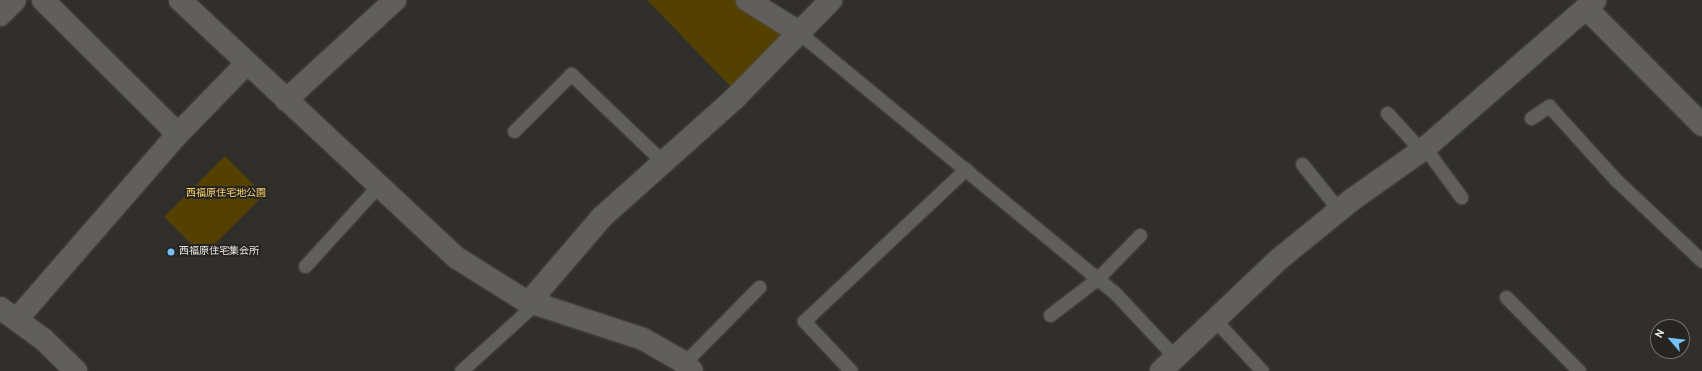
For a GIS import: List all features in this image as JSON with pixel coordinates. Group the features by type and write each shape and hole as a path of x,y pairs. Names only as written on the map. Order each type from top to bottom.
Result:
{"street":[{"path":"0,15 15,0"},
{"path":"43,0 178,134"},
{"path":"180,0 246,64 457,258 533,302 643,339 688,367"},
{"path":"286,100 395,0"},
{"path":"747,0 797,31"},
{"path":"533,302 602,217 736,97 797,31 831,0"},
{"path":"1168,364 1278,260 1339,210 1423,150 1583,5 1702,124"},
{"path":"76,371 9,313 246,64"}],"lane":[{"path":"797,31 1098,278 1168,364"},
{"path":"514,131 571,74 663,162"},
{"path":"1531,118 1549,106 1615,179 1702,261"},
{"path":"1387,113 1423,150 1461,197"},
{"path":"1302,164 1339,210"},
{"path":"851,371 804,321 966,169"},
{"path":"305,266 379,185"},
{"path":"1050,315 1098,278 1140,235"},
{"path":"688,367 759,286"},
{"path":"1506,297 1579,371"},
{"path":"461,371 533,302"},
{"path":"1215,320 1262,371"}],"green space":[{"path":"647,0 739,0 790,32 734,90"},
{"name":"西福原住宅地公園","path":"225,156 264,195 203,256 164,217"}],"place":[{"name":"西福原住宅集会所","path":"171,252"}]}
